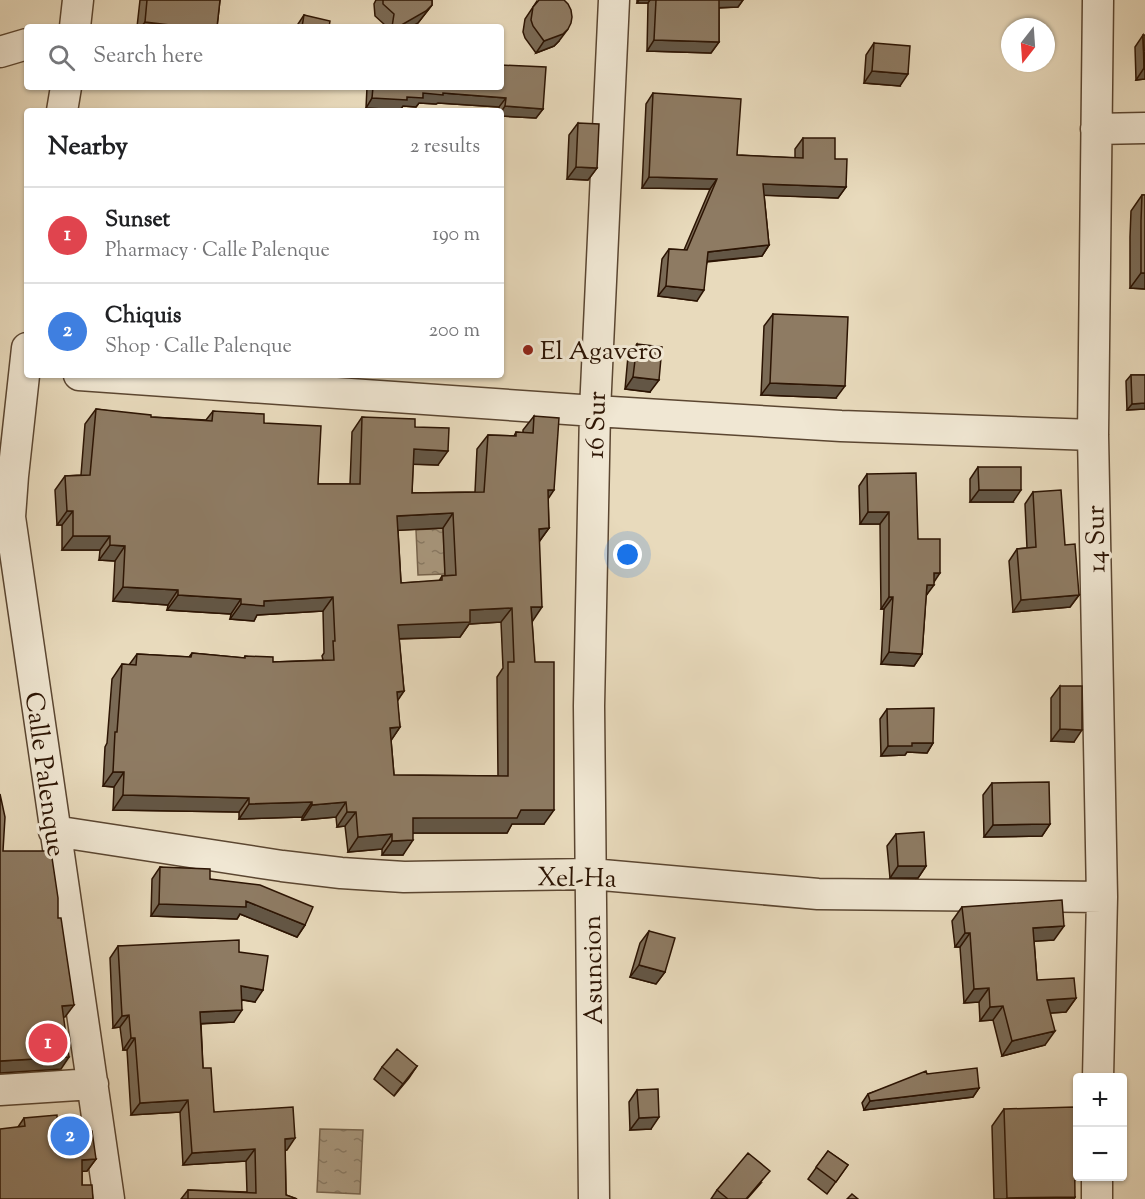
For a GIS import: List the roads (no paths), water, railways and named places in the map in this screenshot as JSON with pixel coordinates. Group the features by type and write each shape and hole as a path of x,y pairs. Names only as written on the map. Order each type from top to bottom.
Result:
{"street":[{"path":"75,24 78,0"},
{"name":"16 Sur","path":"589,706 595,411 614,0"},
{"name":"14 Sur","path":"1098,0 1093,435 1102,897 1098,1073"},
{"path":"0,52 24,45"},
{"path":"62,108 66,90"},
{"path":"1096,129 1145,128"},
{"name":"Calle Palenque","path":"24,378 10,517 109,1199"},
{"path":"122,378 841,426 1093,435"},
{"name":"Asuncion","path":"589,706 594,1199"},
{"name":"Xel-Ha","path":"54,831 282,866 404,878 591,874 818,894 1102,897"},
{"path":"0,1090 93,1084"},
{"path":"1097,1181 1097,1199"}],"water":[{"path":"443,528 445,574 418,575 416,530"},
{"path":"320,1129 363,1130 360,1194 317,1192"}],"place":[{"name":"El Agavero","path":"528,350"},
{"name":"Sunset","path":"48,1043"},
{"name":"Chiquis","path":"70,1136"}]}
